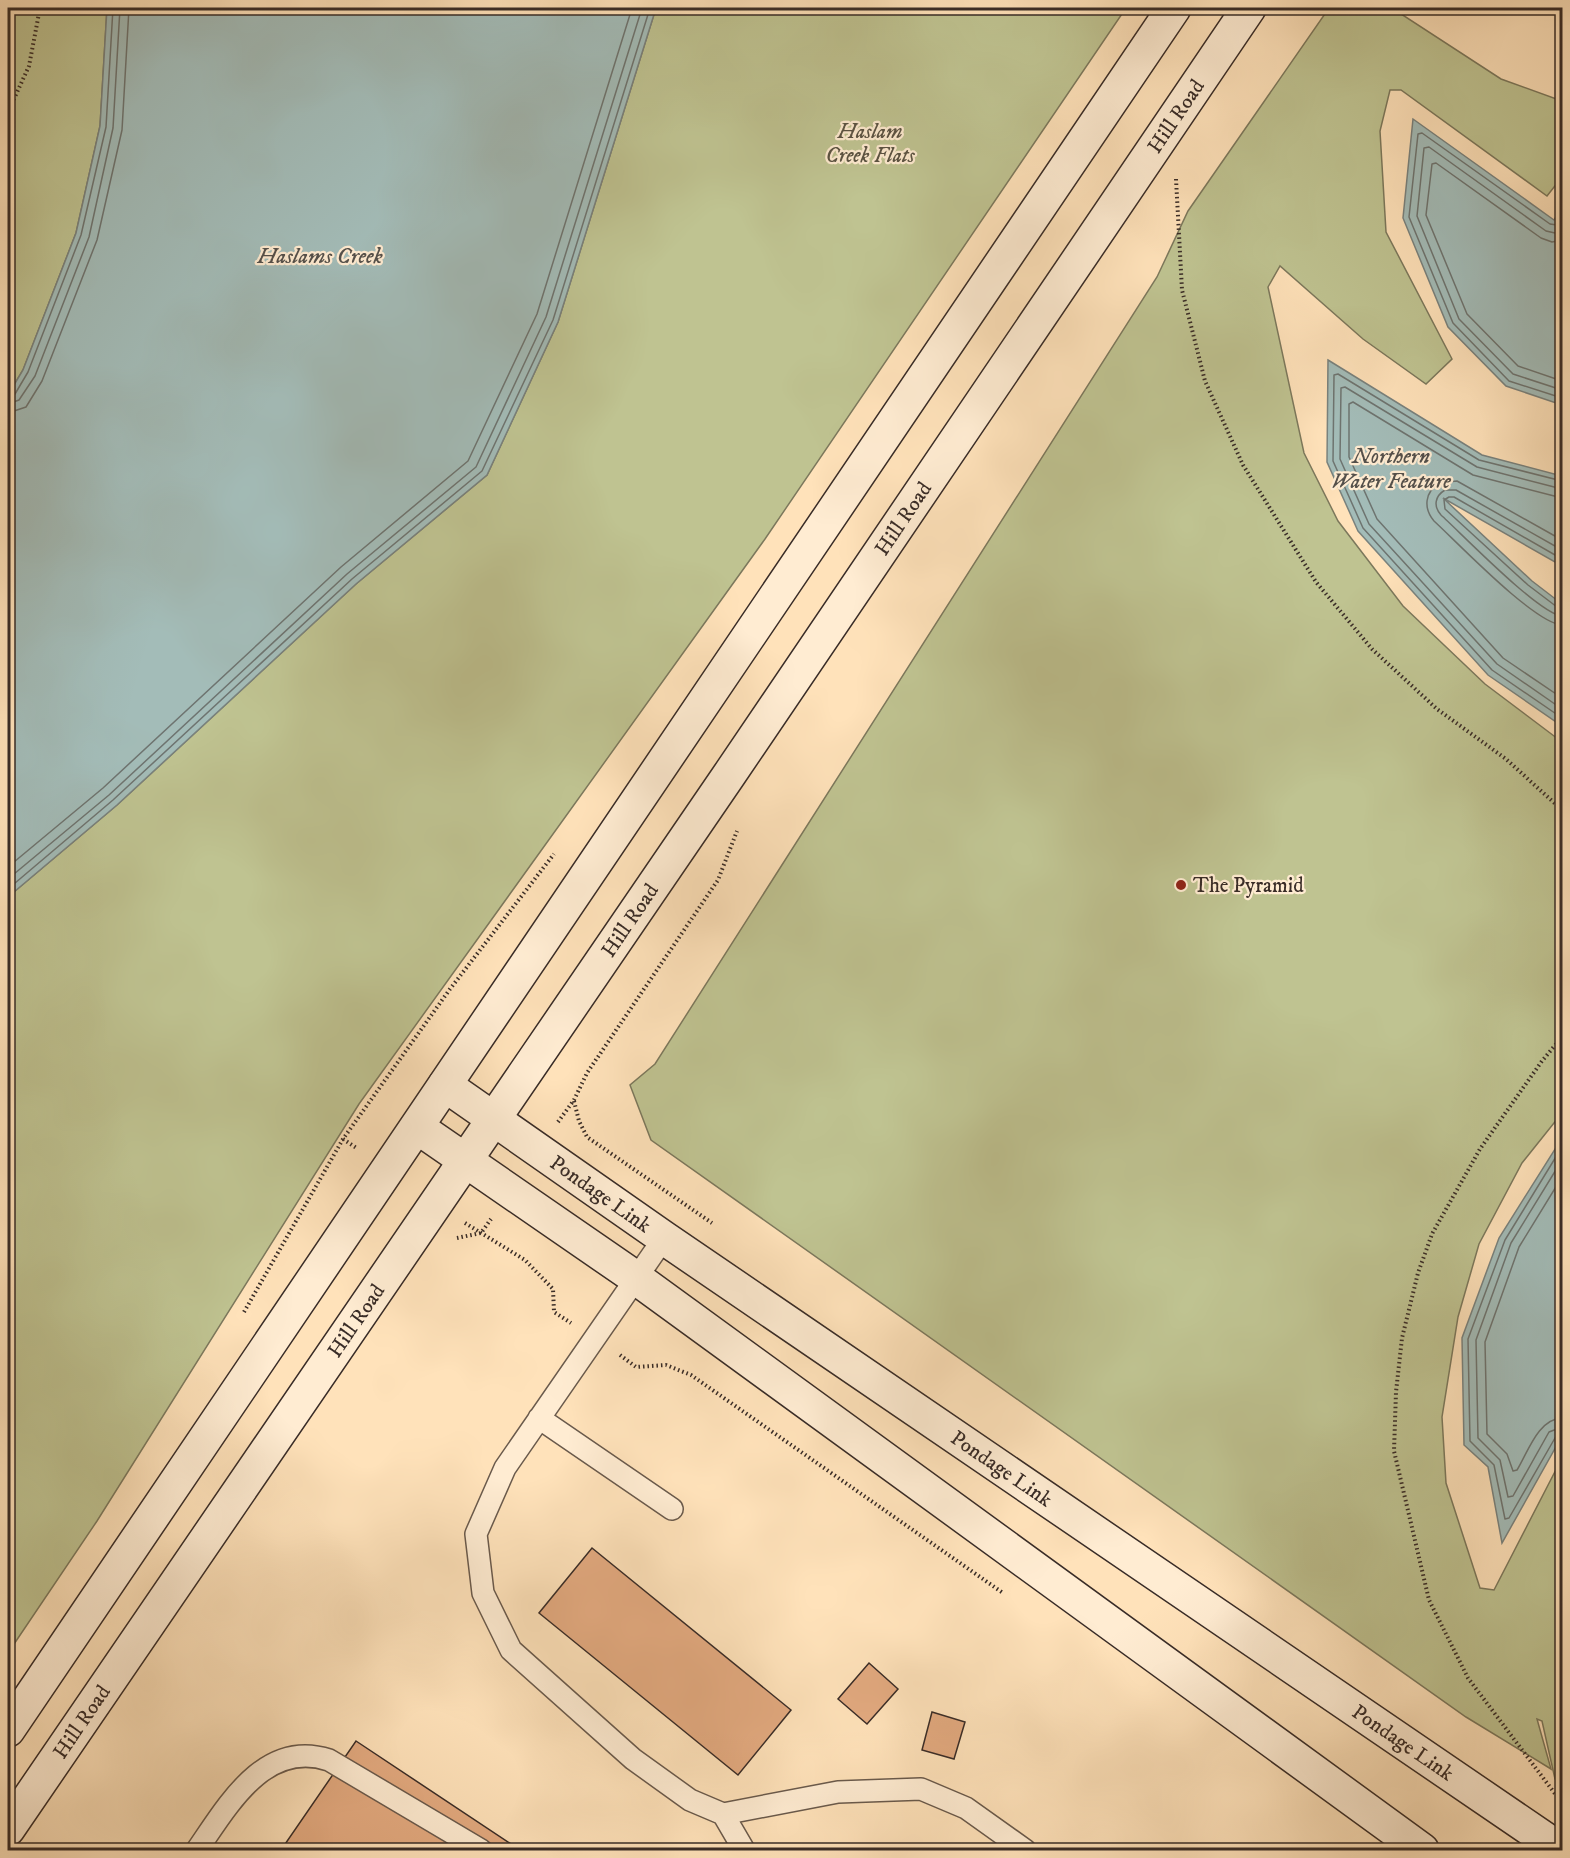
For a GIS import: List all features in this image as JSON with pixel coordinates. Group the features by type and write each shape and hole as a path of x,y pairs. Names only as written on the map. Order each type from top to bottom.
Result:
{"main road":[{"path":"8,1730 378,1180 445,1085 1174,8"},
{"name":"Hill Road","path":"8,1829 495,1118 1249,8"},
{"name":"Pondage Link","path":"445,1085 664,1238 1562,1851"},
{"path":"417,1126 464,1161 636,1278 1422,1851"}],"lane":[{"path":"664,1238 505,1468 477,1534 483,1593 511,1650 633,1759 690,1800 723,1814 755,1806 838,1792 921,1789 966,1808 1026,1851"},
{"path":"539,1418 672,1509"},
{"path":"197,1851 236,1793 268,1766 310,1753 330,1760 481,1851"},
{"path":"723,1814 744,1851"}],"path":[{"path":"8,112 29,66 40,8"},
{"path":"1176,175 1182,290 1205,381 1243,465 1316,582 1372,649 1437,709 1506,759 1563,810"},
{"path":"1563,1037 1542,1061 1480,1149 1432,1234 1418,1273 1402,1338 1396,1392 1394,1451 1428,1600 1468,1677 1563,1803"},
{"path":"481,1233 525,1260 553,1289 554,1312 636,1366 666,1365 691,1374 1012,1599"}],"green space":[{"path":"8,8 107,8 100,126 76,233 23,370 8,395"},
{"name":"Haslam Creek Flats","path":"656,8 1126,8 765,539 359,1104 97,1521 8,1653 8,897 117,805 356,584 487,475 558,322"},
{"path":"1329,8 1392,8 1501,79 1562,101 1562,177 1547,196 1401,90 1390,90 1380,131 1386,232 1452,359 1426,384 1363,339 1280,266 1268,287 1304,453 1338,521 1403,606 1485,684 1562,742 1562,1113 1522,1163 1479,1244 1458,1317 1442,1417 1446,1483 1480,1588 1494,1590 1562,1458 1562,1788 1555,1779 1542,1721 1537,1719 1551,1769 1466,1717 651,1140 630,1085 655,1064 1157,277 1188,211"}],"water":[{"name":"Haslams Creek","path":"107,8 656,8 558,322 487,475 356,584 117,805 8,897 8,395 23,370 76,233 100,126"},
{"path":"1413,119 1554,220 1562,206 1562,405 1506,386 1448,327 1403,218"},
{"name":"Northern Water Feature","path":"1328,360 1482,455 1562,476 1562,566 1443,498 1532,581 1562,604 1562,726 1488,675 1358,531 1327,462"},
{"path":"1562,1138 1562,1436 1502,1543 1488,1467 1464,1445 1462,1338 1499,1238"}],"building":[{"path":"592,1548 791,1710 738,1775 539,1613"},
{"path":"869,1663 898,1689 867,1724 838,1699"},
{"path":"932,1712 965,1722 954,1759 922,1750"},
{"path":"356,1741 520,1850 281,1850"}],"place":[{"name":"The Pyramid","path":"1181,885"}]}
